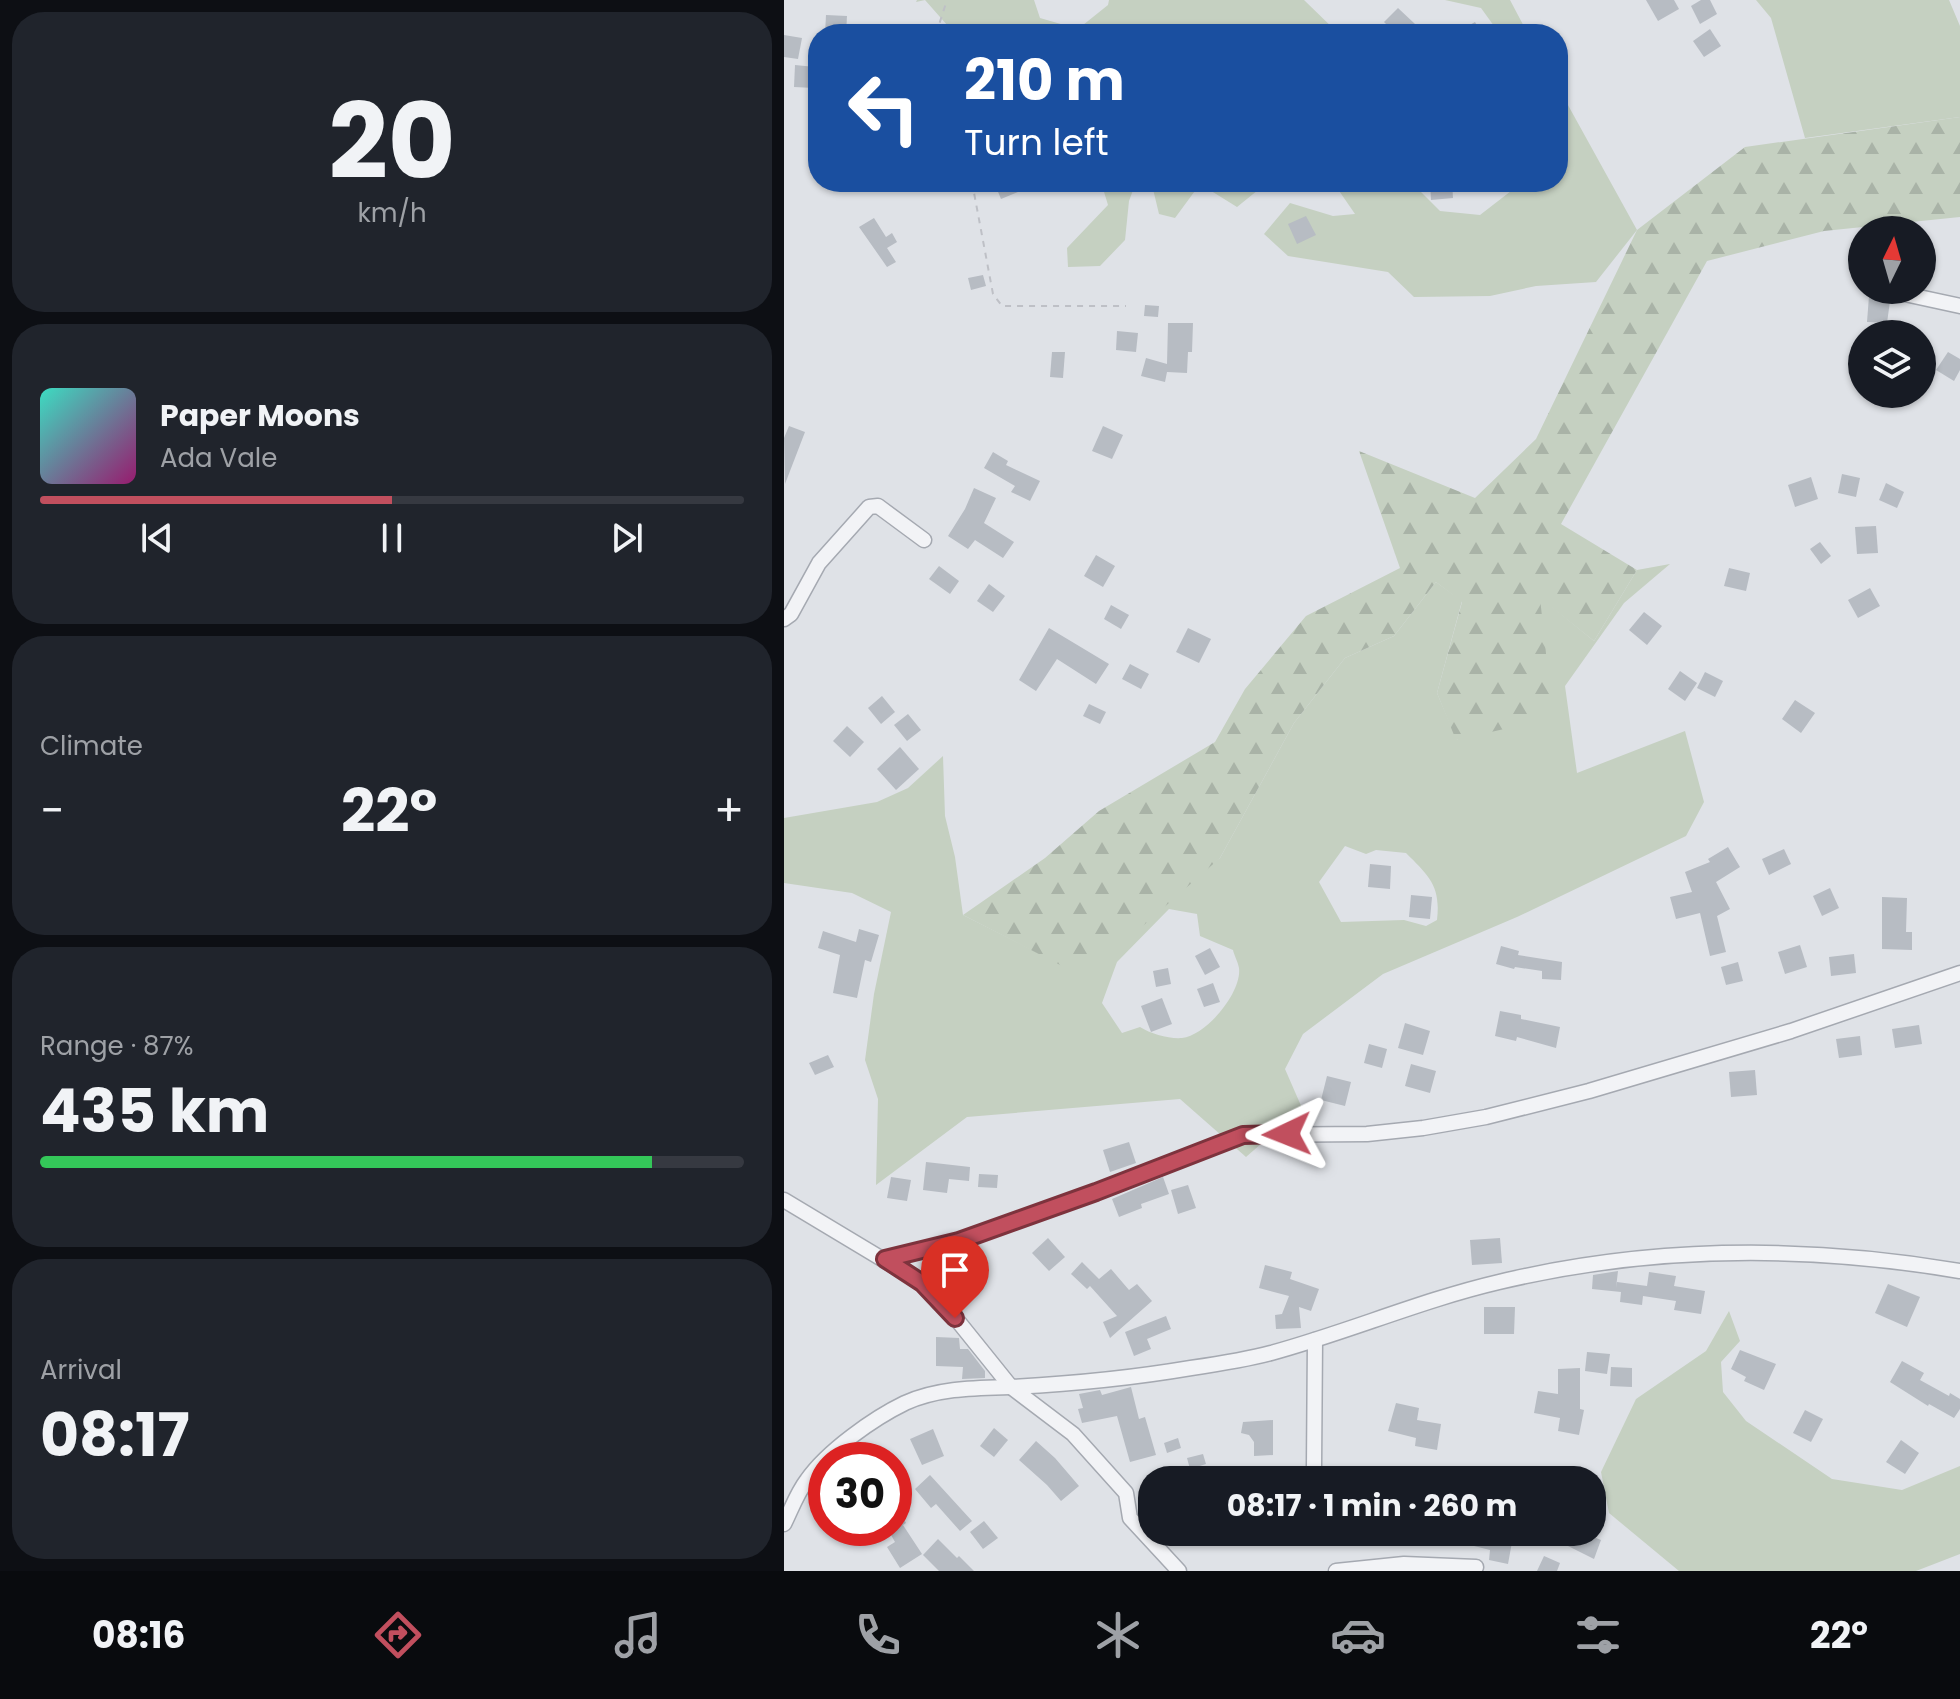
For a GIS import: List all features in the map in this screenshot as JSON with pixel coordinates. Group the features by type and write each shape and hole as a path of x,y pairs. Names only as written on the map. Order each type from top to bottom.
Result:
{"street":[{"path":"1936,301 1960,306"},
{"path":"784,619 791,614 819,563 869,507 878,506 924,540"},
{"path":"885,1259 959,1241 1243,1135 1367,1134 1486,1117 1589,1091 1747,1044 1960,973"},
{"path":"784,1200 922,1283 945,1305 1011,1387 1073,1434 1126,1493 1130,1518 1179,1571"},
{"path":"784,1524 804,1483 814,1471 857,1434 891,1411 921,1397 974,1387 1011,1387 1189,1368 1268,1354 1497,1282 1606,1262 1715,1254 1807,1253 1960,1271"},
{"path":"1314,1466 1315,1340"},
{"path":"1336,1571 1404,1564 1476,1567"}],"path":[{"path":"939,24 947,0"},
{"path":"976,192 993,294 1002,306 1126,306"}],"green space":[{"path":"925,0 1034,0 1040,18 1061,24 946,24"},
{"path":"1109,0 1304,0 1329,24 1084,24 1108,5"},
{"path":"1445,0 1510,0 1523,24 1493,24 1481,8"},
{"path":"1756,0 1949,0 1960,26 1960,117 1805,138 1771,18"},
{"path":"1568,105 1637,230 1596,282 1536,286 1490,296 1414,297 1388,272 1288,256 1264,234 1290,203 1333,216 1355,214 1340,192 1421,192 1440,211 1480,215 1510,192 1568,192"},
{"path":"1960,117 1960,217 1936,219 1936,216 1848,216 1848,229 1824,231 1707,261 1561,524 1637,570 1594,641 1540,598 1553,718 1456,740 1437,693 1462,602 1436,582 1394,636 1345,658 1294,723 1220,858 1136,932 1064,967 963,915 1045,858 1099,811 1215,742 1245,689 1306,616 1400,568 1359,451 1475,498 1536,439 1637,230 1745,147"},
{"path":"1104,192 1132,192 1125,240 1100,266 1068,267 1067,248 1108,205"},
{"path":"1154,192 1194,192 1175,218 1159,214"},
{"path":"1213,192 1256,192 1237,207"},
{"path":"1670,564 1624,603 1565,686 1577,773 1685,731 1704,802 1686,836 1517,917 1383,974 1303,1034 1285,1069 1302,1108 1246,1157 1180,1099 967,1117 876,1185 878,1099 865,1060 874,994 891,912 852,893 784,883 784,818 877,802 908,788 943,756 945,816 955,857 963,915 1064,966 1220,858 1294,723 1345,658 1394,636 1436,582 1462,601 1437,693 1457,740 1540,597 1594,641 1637,570","holes":["1345,846 1366,854 1376,850 1406,853 1432,882 1437,898 1437,920 1426,926 1404,920 1341,922 1319,882","1169,909 1197,914 1200,936 1233,950 1239,968 1235,989 1212,1021 1192,1035 1172,1038 1140,1027 1122,1033 1102,1003 1117,962"]},
{"path":"1729,1311 1740,1341 1721,1362 1723,1392 1746,1421 1832,1479 1902,1490 1960,1466 1960,1554 1916,1571 1679,1571 1609,1513 1604,1466 1636,1399 1706,1351"}],"building":[{"path":"1646,0 1674,0 1679,9 1658,21"},
{"path":"1701,0 1710,0 1717,14 1700,24 1691,6"},
{"path":"1398,8 1415,24 1386,24 1384,22"},
{"path":"826,15 847,16 847,24 826,24"},
{"path":"1710,29 1721,46 1704,57 1693,41"},
{"path":"784,35 802,38 798,59 784,57"},
{"path":"795,65 808,66 808,88 794,87"},
{"path":"998,192 1018,192 1001,199"},
{"path":"1431,192 1453,192 1453,198 1431,200"},
{"path":"1306,216 1316,235 1297,244 1288,224"},
{"path":"874,218 886,237 892,233 897,242 887,248 896,262 887,267 859,227"},
{"path":"983,275 986,286 971,290 968,278"},
{"path":"1868,304 1890,304 1887,320 1867,320"},
{"path":"1145,305 1159,306 1158,317 1144,316"},
{"path":"1168,323 1193,323 1192,352 1188,352 1187,373 1167,372 1165,382 1141,376 1146,358 1167,364"},
{"path":"1117,331 1138,333 1136,352 1116,350"},
{"path":"1052,352 1065,352 1063,378 1050,377"},
{"path":"1948,352 1960,359 1960,370 1954,381 1936,370"},
{"path":"789,426 805,432 785,484 784,438"},
{"path":"1103,426 1123,435 1112,459 1092,451"},
{"path":"993,452 1008,461 1006,465 1040,481 1030,501 1011,492 1015,486 984,468"},
{"path":"1842,474 1860,478 1856,497 1838,493"},
{"path":"1811,477 1818,499 1795,507 1788,485"},
{"path":"1886,483 1904,492 1897,508 1879,500"},
{"path":"974,488 996,498 984,523 1014,542 1003,558 975,540 968,549 948,536"},
{"path":"1876,526 1878,553 1857,554 1855,527"},
{"path":"1820,542 1831,556 1821,564 1810,549"},
{"path":"1096,555 1115,566 1103,587 1084,576"},
{"path":"939,566 959,581 950,594 929,579"},
{"path":"1729,568 1750,573 1746,591 1724,586"},
{"path":"989,584 1005,596 993,612 977,601"},
{"path":"1870,588 1880,606 1858,618 1848,600"},
{"path":"1111,605 1129,615 1121,629 1104,619"},
{"path":"1644,612 1662,626 1647,645 1629,630"},
{"path":"1049,628 1109,664 1096,684 1057,659 1036,691 1019,680"},
{"path":"1188,628 1211,639 1199,663 1176,652"},
{"path":"1130,664 1149,674 1141,689 1122,679"},
{"path":"1680,671 1697,683 1685,701 1668,689"},
{"path":"1705,672 1723,681 1715,697 1697,688"},
{"path":"882,696 895,712 881,724 868,708"},
{"path":"1795,700 1815,713 1801,733 1782,719"},
{"path":"1089,704 1106,712 1100,724 1083,716"},
{"path":"908,714 921,730 907,741 894,725"},
{"path":"847,726 864,742 850,757 833,741"},
{"path":"900,747 919,769 896,790 877,769"},
{"path":"1728,847 1740,867 1716,882 1730,909 1717,916 1726,952 1710,956 1700,913 1676,919 1670,897 1692,892 1685,872 1710,862 1708,859"},
{"path":"1784,849 1791,864 1769,875 1762,859"},
{"path":"1370,864 1391,866 1390,889 1368,887"},
{"path":"1830,888 1839,908 1822,916 1813,896"},
{"path":"1411,895 1432,897 1430,919 1409,917"},
{"path":"1882,897 1907,898 1906,932 1912,932 1912,950 1882,949"},
{"path":"859,929 879,935 871,962 865,960 857,998 833,993 840,955 818,948 823,931 856,942"},
{"path":"1800,945 1807,967 1785,974 1778,952"},
{"path":"1501,946 1519,951 1518,955 1562,962 1561,980 1542,979 1542,971 1496,964"},
{"path":"1210,948 1220,967 1205,975 1195,956"},
{"path":"1854,954 1856,973 1831,976 1829,957"},
{"path":"1738,962 1743,981 1726,985 1721,967"},
{"path":"1168,968 1171,984 1156,987 1153,971"},
{"path":"1213,983 1220,1002 1204,1007 1197,989"},
{"path":"1162,998 1172,1024 1151,1032 1141,1006"},
{"path":"1500,1011 1560,1027 1556,1048 1517,1037 1516,1041 1495,1036"},
{"path":"1405,1023 1430,1031 1423,1055 1398,1048"},
{"path":"1919,1025 1922,1044 1895,1048 1892,1029"},
{"path":"1860,1036 1862,1055 1839,1058 1836,1039"},
{"path":"1369,1044 1387,1049 1382,1068 1364,1063"},
{"path":"828,1055 834,1067 815,1075 809,1063"},
{"path":"1411,1064 1436,1071 1430,1093 1405,1086"},
{"path":"1755,1070 1757,1095 1731,1097 1729,1072"},
{"path":"1327,1076 1351,1082 1345,1106 1321,1100"},
{"path":"1129,1142 1136,1163 1110,1172 1103,1150"},
{"path":"926,1162 970,1167 969,1181 949,1179 947,1193 923,1190"},
{"path":"979,1174 998,1175 997,1188 978,1187"},
{"path":"891,1177 911,1180 907,1201 887,1198"},
{"path":"1163,1177 1169,1194 1141,1204 1142,1208 1119,1217 1112,1199"},
{"path":"1188,1185 1196,1208 1178,1214 1171,1190"},
{"path":"1048,1238 1065,1257 1049,1271 1032,1253"},
{"path":"1500,1238 1502,1263 1472,1265 1470,1240"},
{"path":"1082,1262 1099,1279 1111,1269 1129,1290 1137,1284 1152,1301 1110,1338 1103,1322 1117,1316 1090,1286 1087,1289 1071,1274"},
{"path":"1265,1265 1292,1272 1290,1279 1319,1289 1311,1311 1299,1307 1301,1328 1276,1329 1275,1315 1282,1314 1289,1296 1259,1288"},
{"path":"1618,1271 1616,1288 1617,1282 1647,1286 1649,1272 1676,1276 1674,1286 1705,1291 1701,1314 1674,1310 1676,1301 1643,1296 1642,1305 1620,1302 1621,1292 1592,1289 1593,1275"},
{"path":"1888,1284 1920,1297 1907,1327 1875,1313"},
{"path":"1484,1307 1515,1307 1514,1334 1484,1334"},
{"path":"1166,1316 1171,1329 1147,1339 1151,1349 1134,1356 1125,1332"},
{"path":"936,1337 959,1338 960,1349 968,1349 985,1371 985,1378 962,1379 963,1367 936,1366"},
{"path":"1740,1350 1776,1364 1764,1390 1744,1381 1746,1377 1731,1369"},
{"path":"1587,1352 1610,1354 1607,1374 1585,1371"},
{"path":"1902,1361 1924,1373 1920,1380 1960,1399 1960,1409 1954,1418 1890,1382"},
{"path":"1611,1367 1632,1368 1632,1387 1610,1386"},
{"path":"1580,1368 1580,1409 1584,1410 1579,1435 1558,1431 1560,1418 1534,1413 1538,1391 1558,1394 1558,1369"},
{"path":"1131,1387 1139,1419 1145,1417 1156,1455 1130,1462 1117,1416 1082,1423 1078,1409 1083,1408 1079,1394 1100,1390 1102,1395"},
{"path":"1396,1403 1419,1408 1417,1420 1441,1424 1437,1450 1415,1446 1416,1438 1388,1431"},
{"path":"1805,1410 1823,1419 1811,1442 1793,1433"},
{"path":"1273,1420 1273,1455 1254,1456 1254,1442 1249,1435 1241,1433 1243,1422"},
{"path":"994,1428 1008,1440 994,1457 980,1446"},
{"path":"933,1429 944,1456 922,1465 910,1439"},
{"path":"1178,1438 1181,1448 1167,1453 1164,1443"},
{"path":"1901,1440 1919,1453 1905,1474 1886,1462"},
{"path":"1036,1441 1079,1486 1061,1501 1019,1460"},
{"path":"1203,1454 1206,1464 1189,1466 1187,1458"},
{"path":"930,1475 972,1521 960,1531 936,1504 931,1508 915,1489"},
{"path":"984,1521 998,1538 983,1549 970,1532"},
{"path":"912,1539 922,1554 900,1568 887,1547 912,1546"},
{"path":"938,1539 974,1571 939,1571 923,1555"},
{"path":"1474,1546 1511,1546 1508,1564 1489,1560 1490,1550"},
{"path":"1568,1546 1599,1546 1594,1559"},
{"path":"1544,1556 1560,1563 1557,1571 1537,1571"}],"route":[{"path":"955,1318 922,1283 885,1259 959,1241 1243,1135 1287,1134"}]}
